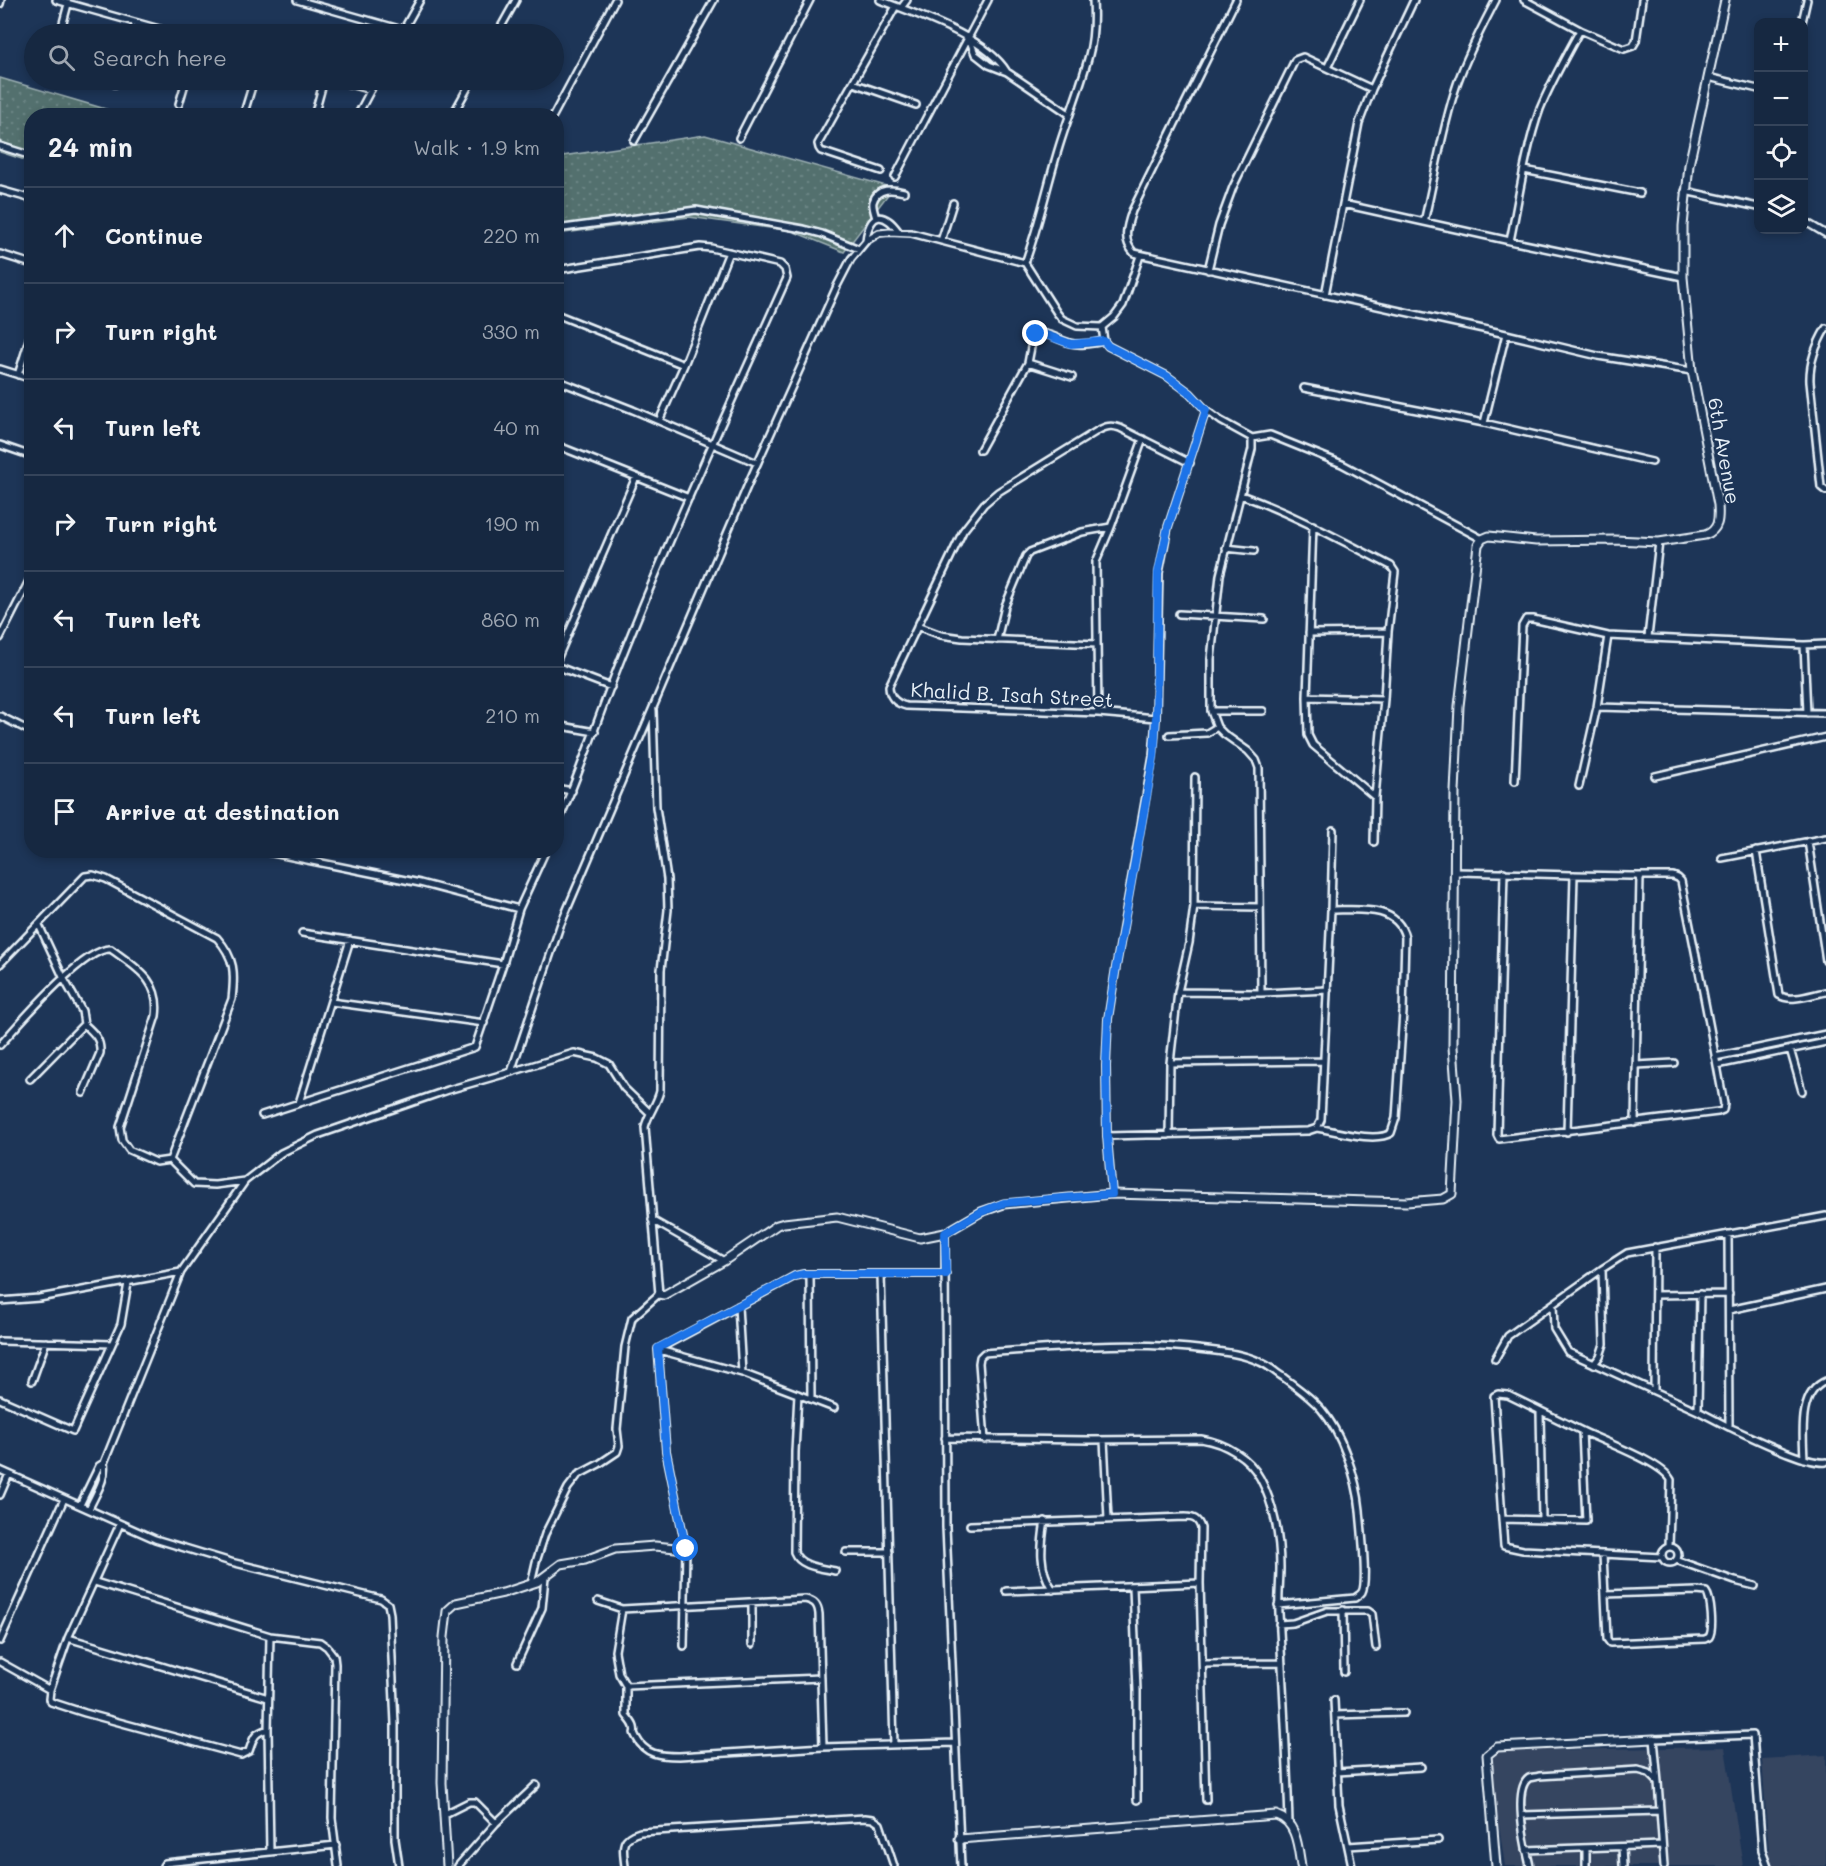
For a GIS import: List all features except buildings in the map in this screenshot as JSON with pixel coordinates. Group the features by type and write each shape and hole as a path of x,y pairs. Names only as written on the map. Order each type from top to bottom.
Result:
{"street":[{"path":"56,0 140,24"},
{"path":"297,0 376,24"},
{"path":"406,24 420,0"},
{"path":"503,24 516,0"},
{"path":"557,108 615,0"},
{"path":"634,141 714,0"},
{"path":"739,138 810,0"},
{"path":"880,0 969,38 999,60 1007,72"},
{"path":"881,171 821,151 818,144 898,7 907,0"},
{"path":"895,177 988,0"},
{"path":"1025,263 1036,234 1050,175 1089,54 1093,32 1093,0"},
{"path":"1236,0 1132,210 1126,230 1126,238 1131,250 1140,255 1598,356 1692,371"},
{"path":"1327,68 1360,0"},
{"path":"1325,295 1354,143 1365,105 1414,0"},
{"path":"1425,222 1448,116 1458,82 1496,0"},
{"path":"1524,0 1580,30 1619,48 1628,49 1636,41 1642,0"},
{"name":"6th Avenue","path":"1252,438 1270,435 1342,464 1482,538 1489,536 1536,541 1659,542 1712,532 1717,525 1718,505 1692,371 1683,277 1683,226 1685,191 1725,0"},
{"path":"1803,18 1807,0"},
{"path":"63,24 68,4"},
{"path":"1510,242 1524,170 1540,111 1548,90 1580,30"},
{"path":"969,38 975,54 989,65 1007,72 1069,114"},
{"path":"1208,270 1219,225 1233,188 1295,60 1303,57 1372,89"},
{"path":"1708,77 1754,88"},
{"path":"853,83 916,105"},
{"path":"179,104 183,90"},
{"path":"246,108 252,90"},
{"path":"316,108 321,90"},
{"path":"361,108 371,90"},
{"path":"456,108 466,90"},
{"path":"0,146 24,154"},
{"path":"1524,170 1640,193"},
{"path":"876,218 873,202 878,194 893,188 904,192"},
{"path":"0,190 24,197"},
{"path":"1685,191 1754,206"},
{"path":"941,241 953,203"},
{"path":"1343,204 1510,242 1683,277"},
{"path":"564,228 696,210 822,234 859,249"},
{"path":"866,241 867,229 876,218 889,220 899,232"},
{"path":"1808,224 1826,234"},
{"path":"511,1072 560,926 757,463 837,286 859,249 866,241 879,233 899,232 1025,263 1062,319 1077,326 1102,327 1123,305 1140,255"},
{"path":"564,269 700,247 780,264 785,269 787,278 624,650 564,809"},
{"path":"659,421 729,252"},
{"path":"0,254 24,262"},
{"path":"564,317 684,365"},
{"path":"1102,327 1104,341 1108,346 1167,376 1221,421 1252,438 1252,449 1220,575 1211,659 1211,711 1217,727 1248,752 1256,760 1259,768 1261,993"},
{"path":"1826,328 1814,352 1809,368 1809,382 1821,486 1826,492"},
{"path":"980,450 1028,363 1033,337 1040,333 1071,344 1104,341"},
{"path":"1484,423 1506,334"},
{"path":"18,375 24,356"},
{"path":"1028,363 1072,377"},
{"path":"0,369 24,377"},
{"path":"564,383 757,463"},
{"path":"1304,388 1484,423 1652,462"},
{"path":"1112,1194 1107,1136 1108,1019 1154,756 1158,573 1168,527 1206,410"},
{"name":"Khalid B. Isah Street","path":"1156,718 1098,713 906,706 898,704 889,693 889,686 963,531 984,504 999,492 1105,427 1120,428 1190,463"},
{"path":"1098,713 1095,570 1143,439"},
{"path":"0,445 24,453"},
{"path":"564,448 689,498"},
{"path":"564,645 636,477"},
{"path":"1240,495 1313,525 1390,566 1395,573 1375,797 1374,842"},
{"path":"1313,525 1307,697 1308,735 1310,740 1375,797"},
{"path":"997,640 1005,606 1026,556 1030,552 1082,532 1112,527"},
{"path":"531,1584 545,1534 568,1488 578,1475 616,1452 619,1446 617,1429 625,1347 632,1318 659,1294 664,1295 724,1261 777,1225 837,1217 917,1238 945,1233 981,1212 1004,1203 1112,1194 1406,1202 1436,1200 1452,1194 1456,1100 1453,1056 1454,872 1459,706 1478,545 1482,538"},
{"path":"1648,638 1659,542"},
{"path":"1226,548 1254,551"},
{"path":"0,638 24,591"},
{"path":"1179,614 1264,618"},
{"path":"1515,781 1522,626 1526,619 1608,636 1804,645 1826,644"},
{"path":"917,626 962,638 1096,644"},
{"path":"1309,633 1388,632"},
{"path":"1579,786 1597,707 1608,636"},
{"path":"1804,645 1807,713"},
{"path":"564,667 611,687"},
{"path":"1307,697 1384,699"},
{"path":"1597,707 1826,713"},
{"path":"653,708 656,807 667,879 668,910 661,970 661,1083 658,1099 645,1127 659,1294"},
{"path":"1211,711 1263,711"},
{"path":"0,716 24,728"},
{"path":"564,726 594,732"},
{"path":"1169,735 1207,733 1217,727"},
{"path":"1655,776 1826,737"},
{"path":"1169,1136 1170,1063 1178,992 1189,943 1194,906 1195,777"},
{"path":"564,790 572,791"},
{"path":"1317,1128 1321,1120 1322,1061 1328,990 1333,830"},
{"path":"1722,858 1826,838"},
{"path":"1808,841 1826,961"},
{"path":"1756,851 1779,995 1789,999 1826,992"},
{"path":"297,858 420,883 519,909"},
{"path":"262,1115 471,1049 477,1044 519,909 542,858"},
{"path":"1454,872 1504,872 1640,877 1673,876 1678,878 1681,881 1717,1065 1723,1110 1499,1139 1497,1135 1504,872"},
{"path":"0,964 39,926 77,883 85,876 93,875 106,879 217,938 225,947 232,961 235,976 232,999 170,1160"},
{"path":"1567,1132 1574,875"},
{"path":"1635,1123 1640,877"},
{"path":"1194,906 1260,907"},
{"path":"1107,1136 1308,1131 1317,1128 1374,1137 1384,1137 1392,1133 1396,1118 1402,1023 1403,929 1396,920 1376,910 1331,910"},
{"path":"39,926 63,979 82,1011 84,1024 96,1035 101,1047 83,1093"},
{"path":"302,933 503,964"},
{"path":"299,1103 350,940"},
{"path":"0,1045 63,979 96,952 104,948 111,949 145,975 157,995 158,1005 120,1127 122,1140 129,1150 156,1162 170,1160"},
{"path":"1178,992 1261,993 1328,990"},
{"path":"331,1002 484,1023"},
{"path":"30,1079 84,1024"},
{"path":"1715,1057 1826,1034"},
{"path":"1717,1065 1826,1042"},
{"path":"1790,1050 1802,1092"},
{"path":"80,1505 99,1466 104,1462 181,1272 245,1181 281,1153 318,1135 448,1090 574,1053 597,1058 609,1064 624,1088 650,1113"},
{"path":"1170,1063 1322,1061"},
{"path":"1636,1065 1674,1063"},
{"path":"170,1160 194,1184 215,1185 245,1181"},
{"path":"1495,1359 1508,1336 1627,1253 1826,1216"},
{"path":"652,1220 724,1261"},
{"path":"945,1233 948,1587 961,1866"},
{"path":"1728,1234 1729,1427"},
{"path":"1654,1391 1655,1247"},
{"path":"1594,1364 1604,1344 1602,1269"},
{"path":"0,1301 39,1298 181,1272"},
{"path":"684,1646 686,1549 666,1451 658,1348 795,1276 810,1274 946,1274"},
{"path":"810,1274 811,1399"},
{"path":"881,1275 894,1745"},
{"path":"0,1399 74,1431 121,1324 128,1283"},
{"path":"1729,1310 1826,1289"},
{"path":"1698,1411 1700,1294"},
{"path":"1655,1295 1729,1294"},
{"path":"1553,1304 1554,1329 1568,1352 1803,1459 1818,1463 1826,1462"},
{"path":"738,1306 742,1373"},
{"path":"0,1341 112,1344"},
{"path":"32,1381 46,1342"},
{"path":"985,1440 979,1363 984,1353 1075,1347 1159,1345 1234,1353 1260,1362 1306,1394 1322,1410 1333,1426 1349,1464 1359,1504 1362,1536 1364,1581 1362,1592 1355,1598 1278,1605"},
{"path":"659,1350 742,1373 834,1408"},
{"path":"1803,1459 1804,1417 1807,1403 1819,1383 1826,1381"},
{"path":"798,1394 794,1552 801,1562 835,1571"},
{"path":"1669,1547 1671,1480 1668,1473 1508,1395 1494,1396 1504,1546 1523,1550 1662,1557 1668,1563 1676,1560 1755,1586"},
{"path":"1540,1412 1542,1520"},
{"path":"1502,1519 1586,1521 1582,1431"},
{"path":"945,1438 985,1440 1201,1439 1212,1441 1238,1453 1255,1469 1266,1489 1275,1521 1280,1566 1278,1605 1289,1823 1298,1845 1301,1866"},
{"path":"1104,1440 1108,1519"},
{"path":"89,1509 102,1478 104,1462"},
{"path":"0,1470 155,1539 231,1562 381,1599 388,1604 395,1724 395,1839 399,1866"},
{"path":"0,1495 9,1474"},
{"path":"0,1641 64,1499"},
{"path":"970,1525 1185,1517 1193,1517 1199,1522 1201,1528 1200,1583 1206,1800"},
{"path":"1045,1521 1042,1560 1048,1583 1053,1590"},
{"path":"120,1524 69,1638 50,1689 51,1702 241,1755 249,1751 257,1733 268,1729"},
{"path":"447,1866 442,1750 444,1637 447,1611 456,1603 503,1593 531,1584 545,1577 561,1564 585,1560 615,1549 655,1546 686,1549"},
{"path":"1662,1557 1664,1549 1669,1547 1677,1550 1676,1560"},
{"path":"846,1552 889,1552"},
{"path":"1603,1554 1607,1639 1610,1643 1705,1639 1709,1637 1712,1630 1710,1597 1706,1592 1697,1590 1605,1594"},
{"path":"517,1663 542,1608 545,1577"},
{"path":"95,1582 270,1636 320,1642 327,1647 334,1656 335,1664 332,1818 338,1866"},
{"path":"1006,1591 1200,1583"},
{"path":"1133,1587 1137,1691 1137,1800"},
{"path":"598,1601 622,1609 813,1600 818,1606 823,1748"},
{"path":"752,1602 752,1644"},
{"path":"622,1609 615,1651 619,1674 626,1686 626,1715 634,1725 635,1734 642,1746 655,1755 679,1756 955,1743"},
{"path":"1343,1610 1344,1672"},
{"path":"1279,1624 1293,1623 1327,1611 1370,1612 1376,1647"},
{"path":"270,1636 268,1698 270,1852"},
{"path":"69,1638 268,1698"},
{"path":"0,1662 50,1689"},
{"path":"1203,1664 1282,1663"},
{"path":"626,1686 821,1678"},
{"path":"1334,1700 1340,1805 1352,1866"},
{"path":"1335,1714 1404,1713"},
{"path":"1496,1866 1487,1755 1497,1747 1753,1735 1762,1850 1768,1866"},
{"path":"1654,1739 1664,1866"},
{"path":"1337,1772 1420,1767"},
{"path":"1530,1866 1522,1815 1524,1785 1529,1779 1539,1776 1638,1770 1650,1773 1658,1782"},
{"path":"458,1866 495,1823 536,1785"},
{"path":"445,1814 469,1802 475,1802 495,1823"},
{"path":"1522,1815 1660,1810"},
{"path":"959,1839 1266,1814 1283,1817 1289,1823"},
{"path":"625,1866 623,1845 627,1838 640,1832 865,1818 873,1819 880,1824 894,1866"},
{"path":"1348,1846 1437,1840"},
{"path":"163,1866 165,1863 336,1845"},
{"path":"1526,1850 1662,1845"},
{"path":"1622,1847 1623,1866"},
{"path":"1586,1848 1586,1866"}],"shaded area":[{"path":"1725,1747 1743,1866 1505,1866 1488,1751"},
{"path":"1826,1755 1826,1866 1770,1866 1762,1759"}],"green space":[{"path":"0,78 24,85 24,90 41,90 102,108 24,108 24,160 0,152"},
{"path":"705,135 893,188 844,252 792,231 689,217 564,233 564,156"}],"route":[{"path":"686,1549 666,1451 658,1348 795,1276 804,1274 946,1274 945,1233 992,1207 1004,1203 1112,1194 1107,1136 1108,1019 1154,756 1158,573 1168,527 1206,410 1190,393 1167,376 1108,346 1104,341 1071,344 1040,333 1036,334"}]}
